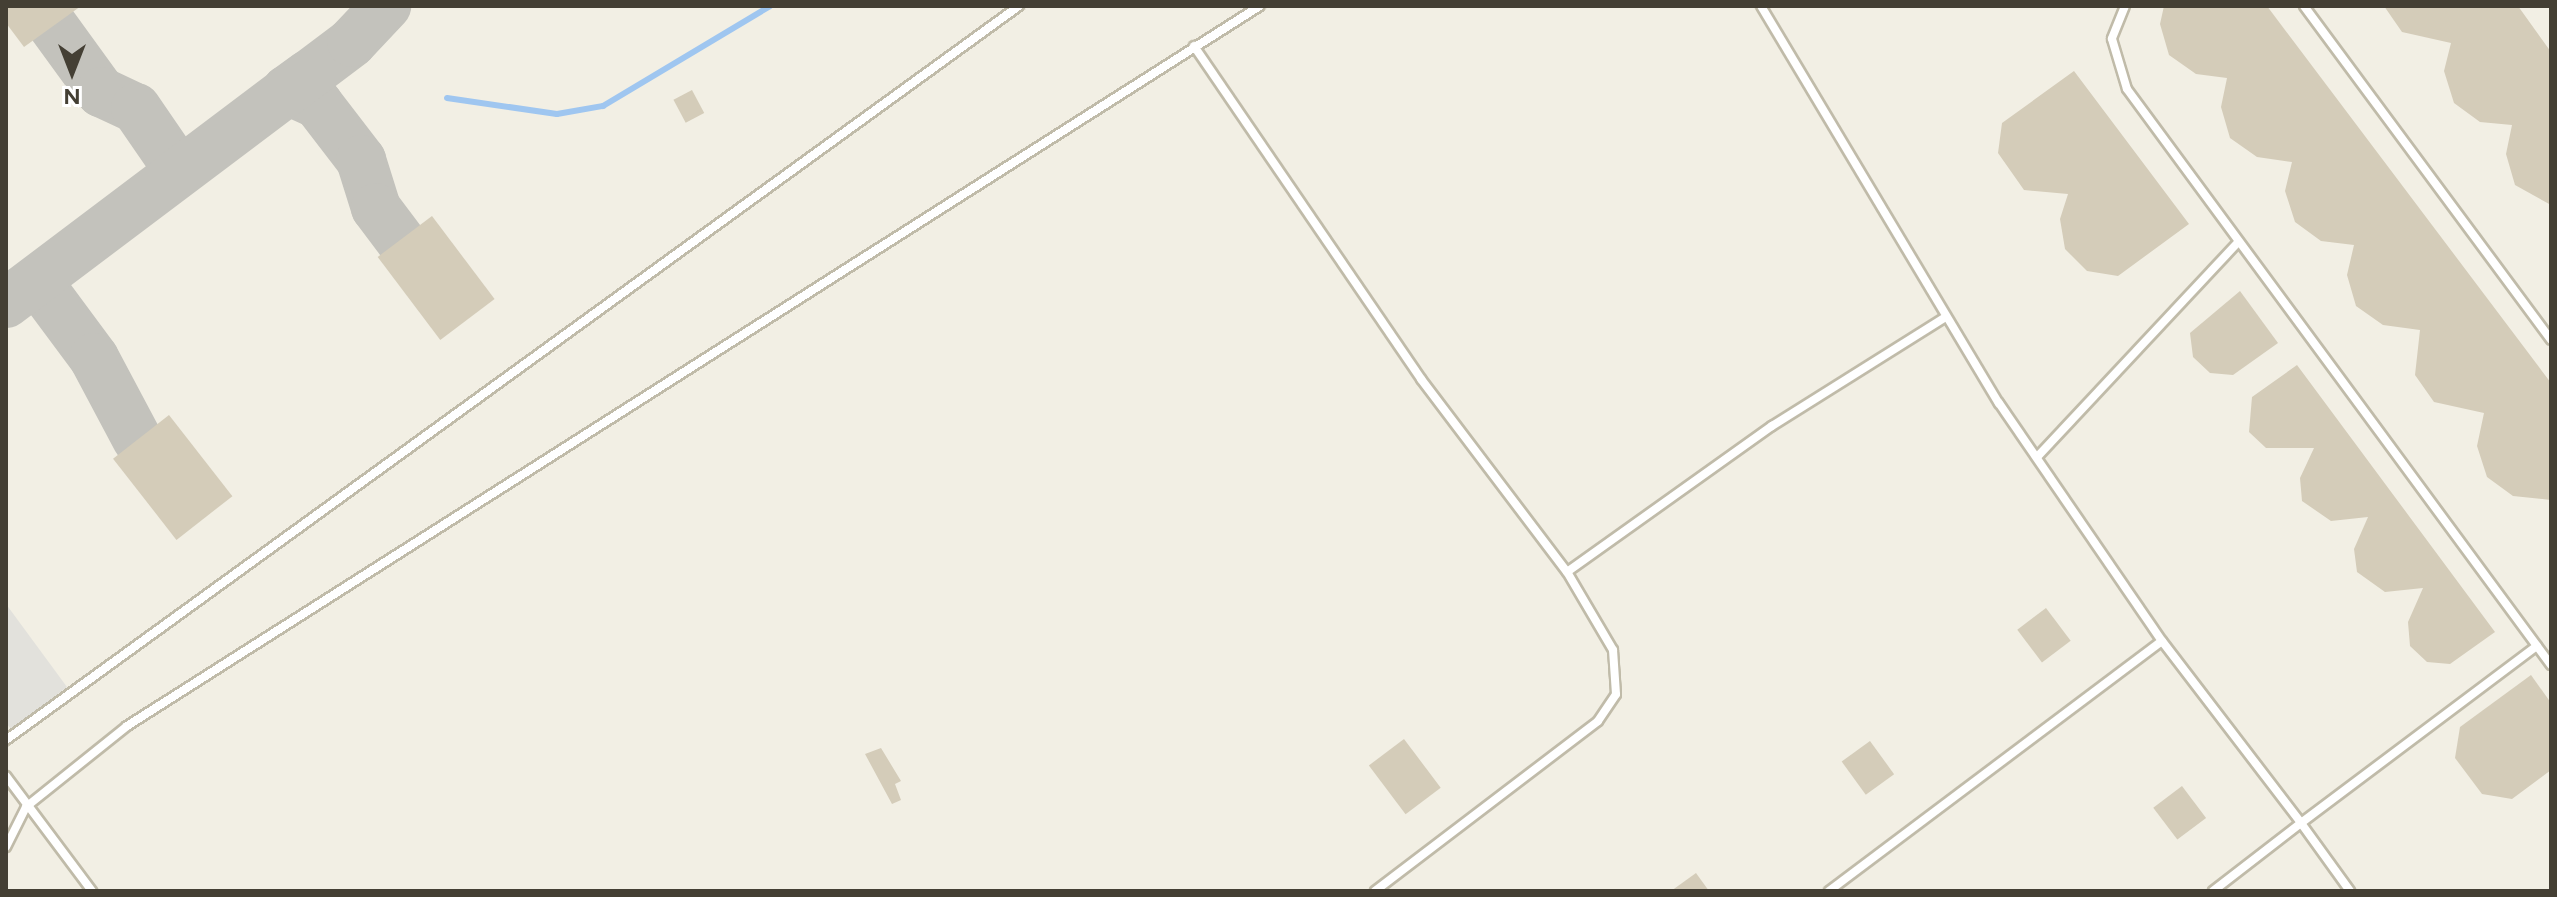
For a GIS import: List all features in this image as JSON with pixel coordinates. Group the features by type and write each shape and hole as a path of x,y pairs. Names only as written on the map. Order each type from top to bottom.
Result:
{"lane":[{"path":"6,740 1019,6"},
{"path":"6,847 26,807 127,726 1260,6"},
{"path":"1761,6 1946,317 2038,456 2162,641 2350,891"},
{"path":"2125,6 2112,39 2127,89 2551,665"},
{"path":"2304,6 2551,340"},
{"path":"1194,46 1421,379 1567,572 1613,650 1616,694 1598,721 1375,891"},
{"path":"2038,456 2238,242"},
{"path":"1567,572 1772,426 1946,317"},
{"path":"1829,891 2162,641"},
{"path":"2213,891 2537,646"},
{"path":"6,776 26,807 92,891"}],"shaded area":[{"path":"6,604 67,687 12,730 6,723"}],"building":[{"path":"6,6 81,6 24,47 6,23"},
{"path":"2164,6 2267,6 2551,383 2551,500 2513,496 2487,477 2477,446 2484,413 2434,402 2415,375 2420,330 2383,325 2356,306 2347,275 2354,245 2321,241 2295,222 2285,191 2292,162 2257,157 2230,138 2221,107 2227,78 2196,74 2169,55 2160,24"},
{"path":"2384,6 2518,6 2551,52 2551,205 2515,185 2506,154 2512,125 2480,122 2454,103 2444,71 2451,43 2402,32"},
{"path":"2074,71 2189,224 2118,276 2087,271 2065,249 2060,219 2068,194 2024,190 1998,153 2002,123"},
{"path":"692,90 704,113 686,123 673,100"},
{"path":"432,216 495,299 440,340 378,257"},
{"path":"2240,291 2278,343 2233,375 2210,373 2193,357 2190,333"},
{"path":"2297,365 2495,632 2450,664 2427,662 2410,646 2408,622 2423,588 2385,592 2357,572 2354,549 2368,517 2331,521 2302,501 2300,478 2314,448 2266,448 2249,432 2252,397"},
{"path":"169,415 232,496 176,540 113,459"},
{"path":"2046,608 2071,641 2042,662 2017,630"},
{"path":"2531,675 2551,703 2551,770 2512,799 2482,794 2455,758 2460,727"},
{"path":"1404,739 1441,788 1406,814 1369,765"},
{"path":"1870,741 1894,774 1866,795 1842,762"},
{"path":"881,748 901,781 895,784 901,800 892,804 865,754"},
{"path":"2182,786 2206,818 2177,840 2153,808"},
{"path":"1696,873 1709,891 1671,891"}],"waterway":[{"path":"447,98 557,114 603,106 770,6"}],"taxiway":[{"path":"6,303 352,42 386,6"},
{"path":"53,26 101,92 136,108 171,159"},
{"path":"308,75 287,90 318,104 361,160 376,208 400,240"},
{"path":"51,300 94,358 137,439"}]}
